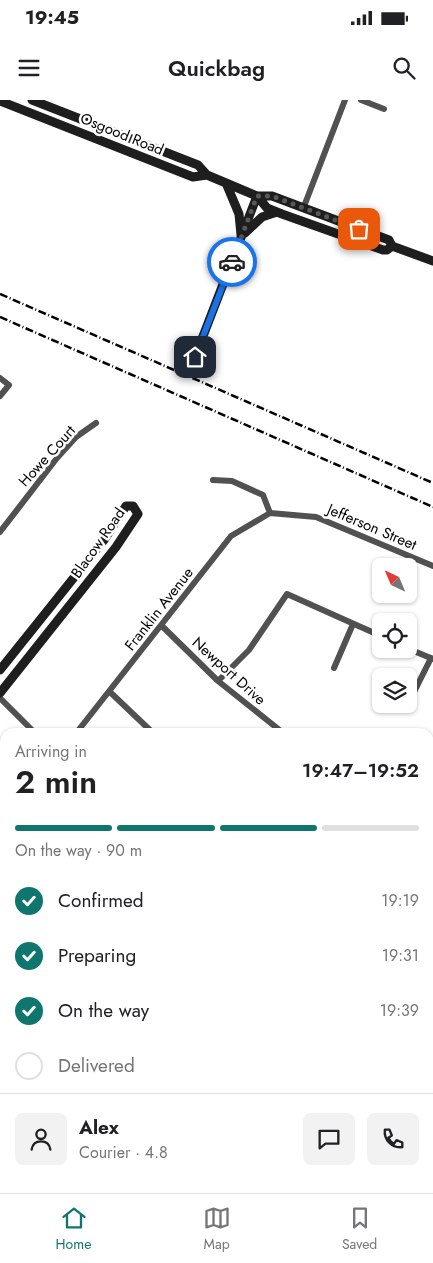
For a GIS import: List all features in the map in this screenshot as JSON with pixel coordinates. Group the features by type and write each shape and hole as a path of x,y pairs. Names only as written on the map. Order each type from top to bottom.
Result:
{"main road":[{"name":"Osgood Road","path":"32,100 198,165 207,175 257,196 272,196 389,240 392,246 433,262"},
{"name":"Osgood Road","path":"0,101 193,177 207,175"},
{"path":"86,134 92,131 120,139 126,137"},
{"path":"226,183 239,214 241,237"},
{"name":"Osgood Road","path":"257,196 267,208 277,212 383,250 387,250 392,246"},
{"path":"195,357 257,196"},
{"path":"241,237 256,222 277,212"},
{"name":"Blacow Road","path":"0,670 104,540 126,506 133,506 138,514 116,547 0,694"}],"street":[{"path":"303,209 345,100"},
{"path":"361,100 384,109"},
{"path":"0,378 9,385 0,396"},
{"name":"Howe Court","path":"0,532 76,437 96,423"},
{"path":"213,480 232,481 263,495 270,513"},
{"name":"Jefferson Street","path":"270,513 316,517 433,566"},
{"name":"Franklin Avenue","path":"81,728 231,536 270,513"},
{"path":"218,682 249,650 286,594 372,632"},
{"path":"334,668 353,624"},
{"name":"Newport Drive","path":"162,626 218,682 277,728"},
{"path":"417,652 432,659 417,687"},
{"path":"110,692 148,728"},
{"path":"0,698 30,728"}],"railway":[{"path":"0,294 433,483"},
{"path":"0,317 433,507"}],"way so far":[{"path":"232,262 257,196 272,196 359,229"}],"route":[{"path":"195,357 232,262"}]}
